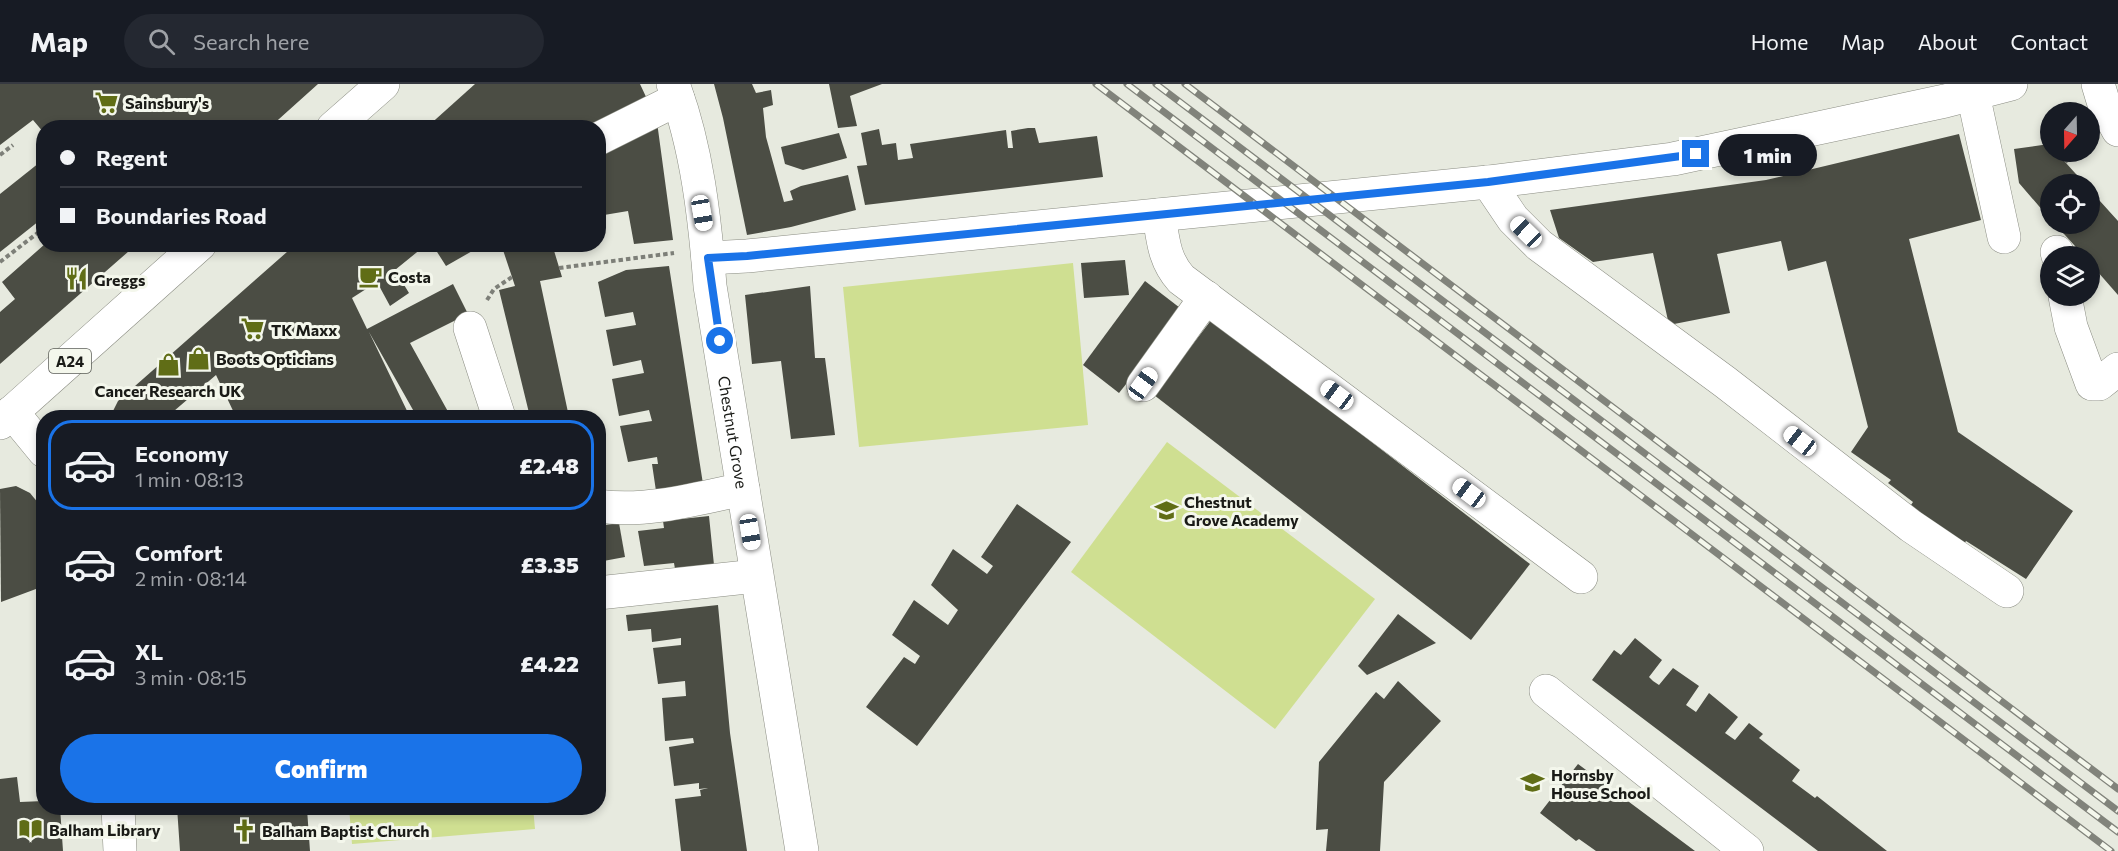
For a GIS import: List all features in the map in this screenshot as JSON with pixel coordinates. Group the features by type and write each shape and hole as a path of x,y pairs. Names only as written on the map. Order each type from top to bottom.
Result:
{"main road":[{"path":"342,120 383,84"},
{"path":"708,253 747,256 1488,182 1673,159 2011,84"},
{"path":"2098,84 2104,104 2118,130"},
{"path":"606,134 675,91"},
{"name":"Chestnut Grove","path":"675,91 692,153 708,253 710,286 802,851"},
{"path":"1973,94 2004,237"},
{"path":"1488,182 1513,219 1539,245 1725,382 1911,526 2007,591"},
{"path":"1160,215 1165,255 1170,268 1581,578"},
{"name":"A24","path":"6,418 191,252"},
{"path":"1143,384 1206,297"},
{"path":"2067,306 2071,327 2092,384 2100,384 2118,369"},
{"path":"470,328 497,410"},
{"path":"6,418 36,444"},
{"path":"606,507 622,509 707,497 743,489"},
{"path":"606,592 756,576"},
{"path":"1546,691 1747,851"},
{"path":"118,815 120,851"}],"path":[{"path":"0,155 13,145"},
{"path":"0,262 36,234"},
{"path":"559,268 708,253"}],"green space":[{"path":"1073,263 1088,425 859,447 843,287"},
{"path":"1167,442 1375,599 1275,729 1071,572"},
{"path":"350,815 534,815 535,829 352,844"}],"building":[{"path":"0,84 318,84 278,120 36,120 36,124 33,120 0,145"},
{"path":"475,84 640,84 647,99 606,121 435,120"},
{"path":"714,84 752,84 756,93 771,90 773,105 763,108 766,137 784,202 793,200 790,191 801,186 848,175 856,210 791,227 747,235"},
{"path":"829,84 882,84 850,96 857,126 838,128"},
{"path":"657,122 673,240 634,244 628,211 606,215 606,150 624,144 622,138"},
{"path":"1035,128 1039,143 1097,136 1103,177 865,205 857,166 867,165 861,133 879,129 882,145 896,143 898,160 913,158 910,144 1006,130 1008,148 1013,148 1011,131"},
{"path":"839,133 847,158 803,170 785,164 781,147"},
{"path":"1959,134 1981,220 1909,239 1958,432 2073,511 2026,579 1966,541 1960,550 1907,511 1913,502 1888,483 1891,480 1851,452 1868,427 1826,261 1788,271 1781,241 1717,254 1730,313 1669,325 1653,253 1593,262 1559,238 1550,210 1766,180"},
{"path":"2040,145 2040,162 2065,162 2076,174 2040,174 2040,207 2019,183 2014,149"},
{"path":"36,165 36,223 0,252 0,194"},
{"path":"2100,201 2118,221 2118,295 2100,274 2100,246 2075,246 2064,234 2100,234"},
{"path":"36,252 128,252 0,364 0,312 15,299 2,282"},
{"path":"287,252 417,252 395,270 409,293 390,306 377,282 352,298 367,329 453,284 468,314 410,343 447,410 413,410 369,332 407,410 233,410 216,375 175,410 114,410 118,401"},
{"path":"437,252 470,252 446,266"},
{"path":"504,252 554,252 562,277 540,281 568,410 528,410 499,290 515,286"},
{"path":"1125,260 1129,295 1084,298 1081,263"},
{"path":"669,266 703,484 656,491 652,464 658,464 657,457 628,462 620,426 652,421 649,410 619,416 612,379 644,373 641,360 613,366 606,330 636,325 633,312 605,317 598,282 626,270"},
{"path":"1145,281 1184,311 1119,393 1083,365"},
{"path":"810,286 815,358 825,358 835,435 791,439 781,361 752,364 745,295"},
{"path":"1212,319 1530,564 1471,640 1154,395"},
{"path":"16,486 30,493 36,500 36,589 1,602 0,489"},
{"path":"1017,504 1071,542 917,746 866,707 904,657 915,664 920,656 892,635 914,600 948,625 958,610 931,585 953,549 987,574 993,566 981,557"},
{"path":"709,516 714,565 675,569 674,563 644,566 638,531 664,528 663,521"},
{"path":"619,523 625,557 606,561 606,525"},
{"path":"718,605 730,733 747,851 681,851 675,799 701,796 700,790 708,788 699,789 699,783 674,786 669,747 694,743 693,738 665,741 662,698 686,696 685,681 658,684 653,648 681,645 681,638 652,642 651,629 628,631 626,615"},
{"path":"1398,614 1436,643 1367,675 1358,666"},
{"path":"1635,638 1662,660 1649,677 1653,681 1659,685 1673,668 1699,686 1686,705 1696,712 1709,693 1738,717 1725,733 1735,740 1749,723 1763,734 1759,738 1800,770 1792,781 1815,798 1817,796 1887,851 1818,851 1592,680 1614,650 1621,655"},
{"path":"1398,681 1441,721 1384,782 1380,851 1326,851 1328,829 1316,830 1319,762 1376,692 1384,699"},
{"path":"1578,764 1695,851 1596,851 1579,839 1576,841 1540,813"},
{"name":"Balham Library","path":"17,777 20,802 36,801 36,815 61,815 63,851 0,851 0,779"},
{"name":"Balham Baptist Church","path":"178,815 307,815 310,851 180,851"}],"railway":[{"path":"1096,84 2111,851"},
{"path":"1127,84 2118,832"},
{"path":"1156,84 2118,811"},
{"path":"1185,84 2118,789"}],"place":[{"name":"Sainsbury's","path":"107,102"},
{"name":"Costa","path":"370,276"},
{"name":"Greggs","path":"76,279"},
{"name":"TK Maxx","path":"253,329"},
{"name":"Boots Opticians","path":"198,358"},
{"name":"Cancer Research UK","path":"168,365"},
{"name":"Chestnut Grove Academy","path":"1166,510"},
{"name":"Hornsby House School","path":"1533,783"},
{"name":"Balham Library","path":"31,829"},
{"name":"Balham Baptist Church","path":"244,830"}],"route":[{"path":"720,341 710,286 708,258 735,258 1488,182 1673,159 1696,154"}]}
